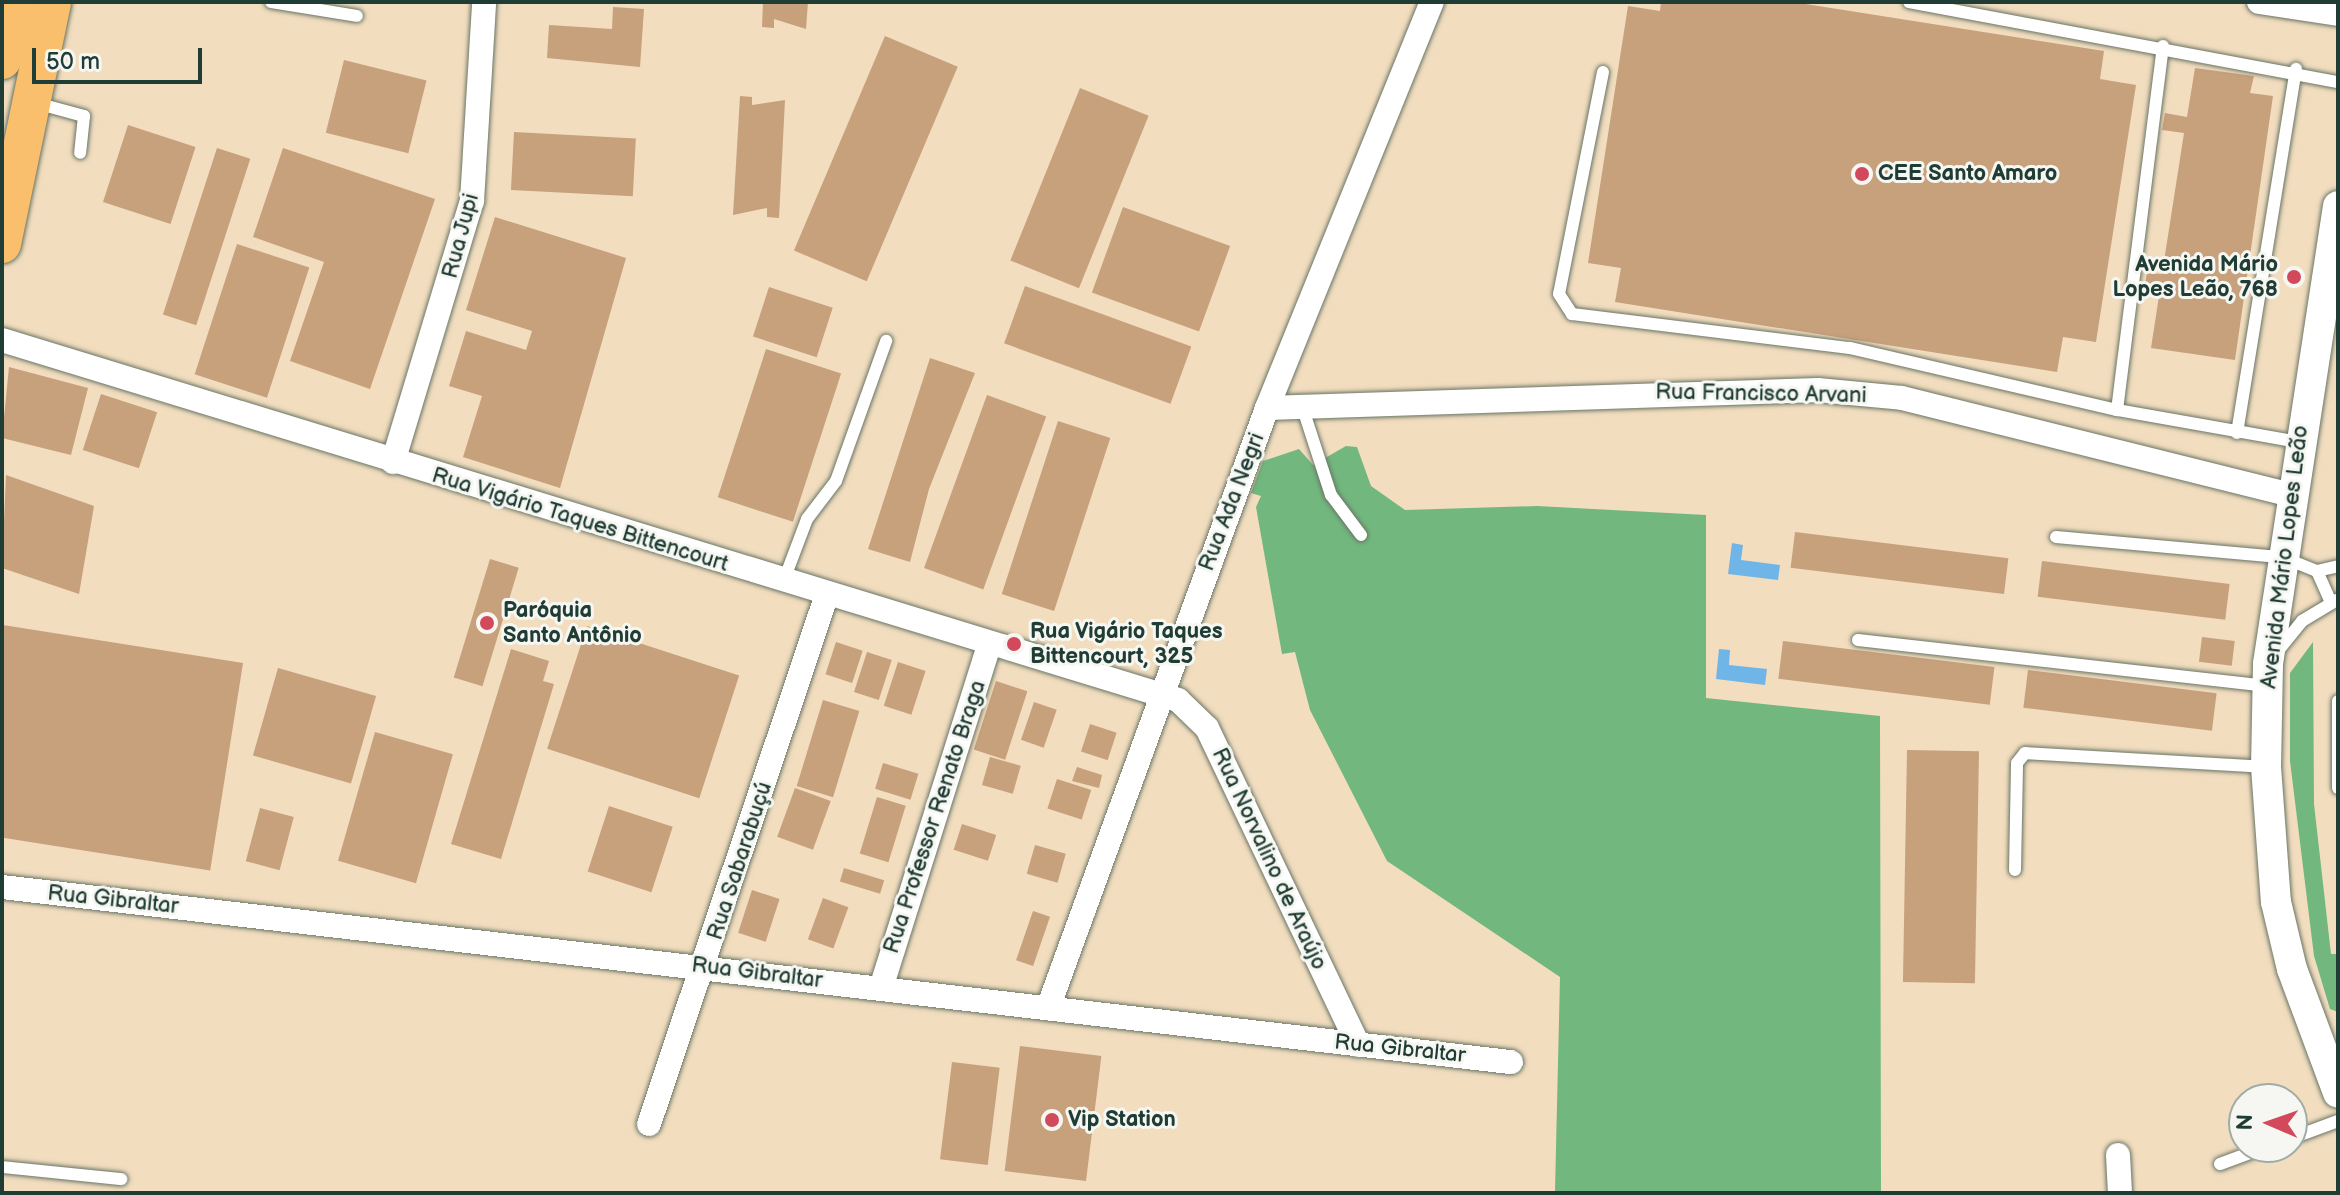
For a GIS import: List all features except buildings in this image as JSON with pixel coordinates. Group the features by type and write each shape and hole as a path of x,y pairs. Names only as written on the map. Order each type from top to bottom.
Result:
{"main road":[{"path":"2,60 14,2"},
{"path":"2,244 52,2"}],"street":[{"name":"Rua Jupi","path":"393,462 472,201 484,2"},
{"name":"Rua Ada Negri","path":"1048,1008 1159,694 1267,408 1432,2"},
{"path":"2259,2 2338,14"},
{"name":"Avenida Mário Lopes Leão","path":"2338,206 2282,557 2267,675 2266,767 2276,902 2328,1045 2338,1093"},
{"name":"Rua Vigário Taques Bittencourt","path":"2,340 826,597 1159,694"},
{"name":"Rua Francisco Arvani","path":"1267,408 1832,392 1902,398 2290,495"},
{"name":"Rua Sabarabuçú","path":"649,1124 705,967 826,597"},
{"name":"Rua Professor Renato Braga","path":"881,988 989,645"},
{"name":"Rua Norvalino de Araújo","path":"1159,694 1193,711 1207,728 1358,1045"},
{"name":"Rua Gibraltar","path":"2,887 1511,1062"},
{"path":"2118,1155 2120,1193"}],"lane":[{"path":"271,2 357,16"},
{"path":"1909,2 2296,69 2338,82"},
{"path":"2117,410 2163,46"},
{"path":"2237,433 2296,69"},
{"path":"1603,72 1559,294 1572,314 1850,348 2117,410 2298,442"},
{"path":"31,102 84,116 80,153"},
{"path":"783,583 807,519 836,481 886,341"},
{"path":"1302,406 1331,495 1361,535"},
{"path":"2056,537 2282,557 2317,571 2338,566"},
{"path":"1858,640 2267,675 2334,600 2317,571"},
{"path":"2338,701 2338,788"},
{"path":"2015,870 2017,763 2025,753 2266,767"},
{"path":"2308,1132 2338,1121"},
{"path":"2220,1164 2228,1161"},
{"path":"2,1167 121,1179"}],"green space":[{"path":"1346,446 1357,447 1371,486 1405,510 1537,506 1706,515 1706,698 1880,716 1881,1193 1555,1191 1560,977 1387,861 1310,710 1295,652 1282,654 1256,507 1261,496 1251,493 1263,461 1299,449 1313,465"},
{"path":"2313,642 2314,804 2331,954 2338,954 2338,1012 2330,1009 2314,956 2290,761 2290,673"}],"water":[{"path":"1732,543 1743,545 1741,560 1780,565 1778,580 1728,574"},
{"path":"1719,649 1730,650 1729,665 1767,669 1765,685 1716,679"}],"place":[{"name":"CEE Santo Amaro","path":"1862,174"},
{"name":"Avenida Mário Lopes Leão, 768","path":"2294,277"},
{"name":"Paróquia Santo Antônio","path":"487,623"},
{"name":"Rua Vigário Taques Bittencourt, 325","path":"1014,644"},
{"name":"Vip Station","path":"1052,1120"}]}
